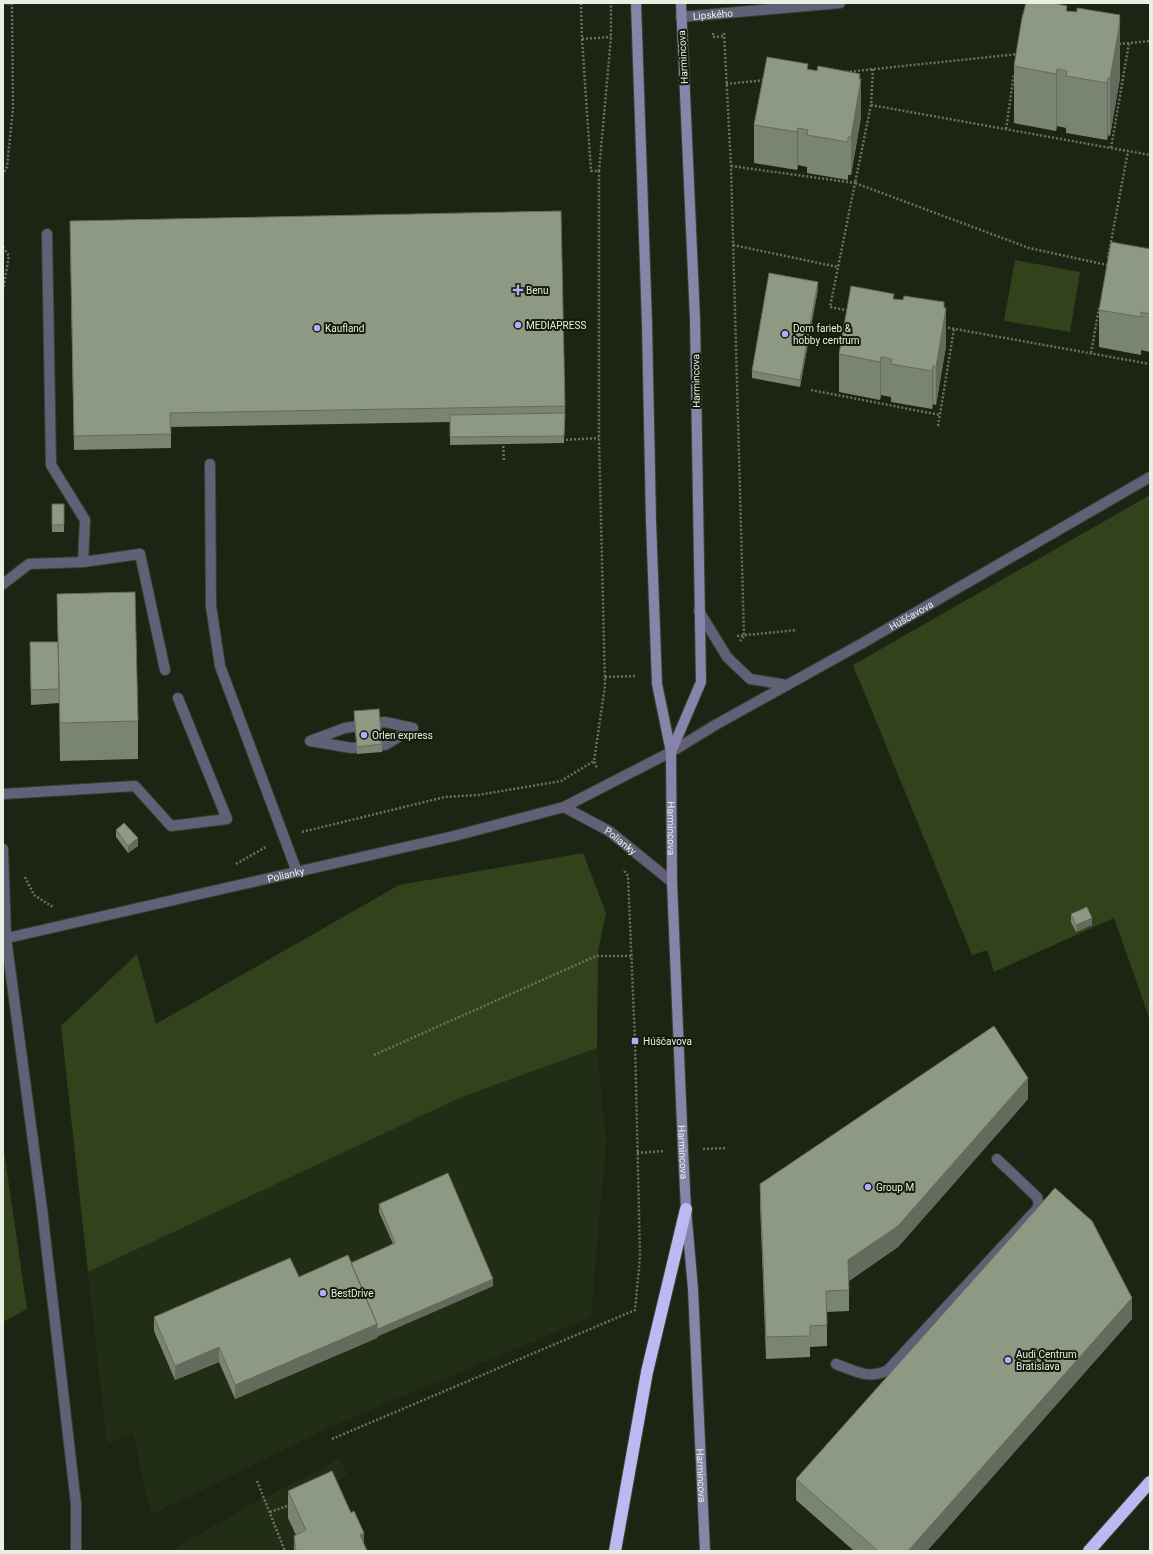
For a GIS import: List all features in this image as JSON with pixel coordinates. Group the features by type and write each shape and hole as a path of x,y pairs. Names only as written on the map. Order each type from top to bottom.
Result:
{"highway":[{"path":"615,1551 648,1372 686,1209"},
{"path":"1090,1551 1150,1482"}],"street":[{"name":"Harmincova","path":"636,3 647,324 651,529 657,684 671,752 672,882 686,1209 693,1289 705,1551"},
{"name":"Harmincova","path":"671,752 701,682 695,319 681,3"},
{"name":"Lipského","path":"681,17 840,3"},
{"path":"47,234 51,465 85,520 83,562"},
{"path":"210,464 211,606 220,666 297,872"},
{"name":"Húščavova","path":"671,752 717,724 787,686 1150,477"},
{"path":"3,584 29,564 83,562 140,554 165,670"},
{"path":"699,611 727,657 750,679 787,686"},
{"path":"3,794 136,786 171,826 227,819 178,698"},
{"path":"384,722 413,728 385,745 352,748 310,741 345,728 384,722"},
{"name":"Polianky","path":"5,939 454,836 564,807 671,752"},
{"name":"Polianky","path":"564,807 609,831 672,882"},
{"path":"3,848 5,939 42,1209 76,1504 76,1551"},
{"path":"836,1364 864,1374 878,1375 888,1370 1037,1209 1039,1204 1037,1197 997,1159"}],"path":[{"path":"3,3 12,4 13,108 7,167 3,173"},
{"path":"581,3 591,171 599,171"},
{"path":"605,787 594,761 605,686 599,438 599,171 611,37 611,3"},
{"path":"723,14 731,166 744,636 727,657"},
{"path":"582,39 611,37"},
{"path":"1114,44 1150,41"},
{"path":"1111,148 1129,43"},
{"path":"842,72 1025,53"},
{"path":"1016,62 1018,54"},
{"path":"853,311 830,307 871,105 873,69"},
{"path":"1006,129 1015,69"},
{"path":"726,84 773,80"},
{"path":"871,105 1150,155"},
{"path":"1106,273 1128,151"},
{"path":"731,166 855,183 1029,248 1107,265"},
{"path":"733,244 838,267"},
{"path":"3,247 9,256 3,290"},
{"path":"1091,353 1100,302"},
{"path":"939,326 1150,364"},
{"path":"938,426 954,329"},
{"path":"811,390 940,415"},
{"path":"504,435 504,461"},
{"path":"554,440 599,438"},
{"path":"503,442 511,441"},
{"path":"744,636 796,630"},
{"path":"332,1438 635,1310 640,1257 635,1041 628,876 620,865"},
{"path":"374,1055 596,956 631,956"},
{"path":"257,1481 285,1551"},
{"path":"270,1512 292,1504"}],"shaded area":[{"path":"1015,260 1080,272 1070,332 1004,321"},
{"path":"1150,495 1149,1017 1114,918 994,972 987,950 972,955 853,665"},
{"path":"583,853 606,913 598,951 597,1048 462,1097 88,1272 61,1026 137,954 156,1024 399,885"},
{"path":"597,1048 606,1143 591,1317 326,1429 151,1515 133,1434 107,1444 88,1272 462,1097"},
{"path":"3,1144 27,1309 3,1322"},
{"path":"339,1458 347,1475 338,1481 369,1551 170,1551 259,1500 310,1475"}],"building":[{"path":"1026,3 1053,3 1067,6 1066,11 1077,12 1077,8 1120,15 1110,79 1108,78 1107,83 1066,76 1067,71 1057,69 1056,74 1014,66"},
{"path":"767,57 808,64 807,69 817,71 818,66 860,74 859,79 861,79 851,137 848,137 848,142 807,135 808,130 798,128 797,132 754,125"},
{"name":"Kaufland","path":"561,211 565,406 170,413 171,434 74,436 70,221"},
{"path":"1111,242 1150,249 1150,314 1141,312 1141,317 1099,310"},
{"name":"Dom farieb & hobby centrum","path":"769,273 818,282 800,380 752,371"},
{"path":"851,286 894,294 893,299 903,300 904,296 944,302 944,308 946,308 936,367 933,366 932,371 891,364 892,359 881,357 880,362 839,354"},
{"path":"565,413 564,436 450,437 450,415"},
{"path":"52,504 64,504 64,525 52,525"},
{"path":"135,592 138,721 60,723 57,594"},
{"path":"30,642 58,642 59,689 31,690"},
{"path":"379,709 382,744 357,747 354,711"},
{"path":"124,823 138,838 128,846 116,830"},
{"path":"1087,907 1092,918 1076,925 1071,914"},
{"name":"Group M","path":"994,1026 1028,1078 898,1226 848,1260 849,1290 826,1291 827,1325 810,1326 810,1336 766,1337 760,1184"},
{"path":"448,1173 493,1279 378,1329 377,1331 377,1324 351,1263 395,1243 379,1204"},
{"name":"Audi Centrum Bratislava","path":"1055,1188 1092,1221 1132,1298 908,1551 878,1551 796,1479"},
{"path":"348,1255 377,1324 235,1385 219,1347 175,1366 154,1317 290,1258 299,1277"},
{"path":"332,1471 351,1513 354,1511 364,1533 360,1535 367,1551 297,1551 294,1536 306,1530 288,1491"}],"place":[{"name":"Benu","path":"518,290"},
{"name":"MEDIAPRESS","path":"518,325"},
{"name":"Kaufland","path":"317,328"},
{"name":"Dom farieb & hobby centrum","path":"785,334"},
{"name":"Orlen express","path":"364,735"},
{"name":"Húščavova","path":"635,1041"},
{"name":"Group M","path":"868,1187"},
{"name":"BestDrive","path":"323,1293"},
{"name":"Audi Centrum Bratislava","path":"1008,1360"}]}
